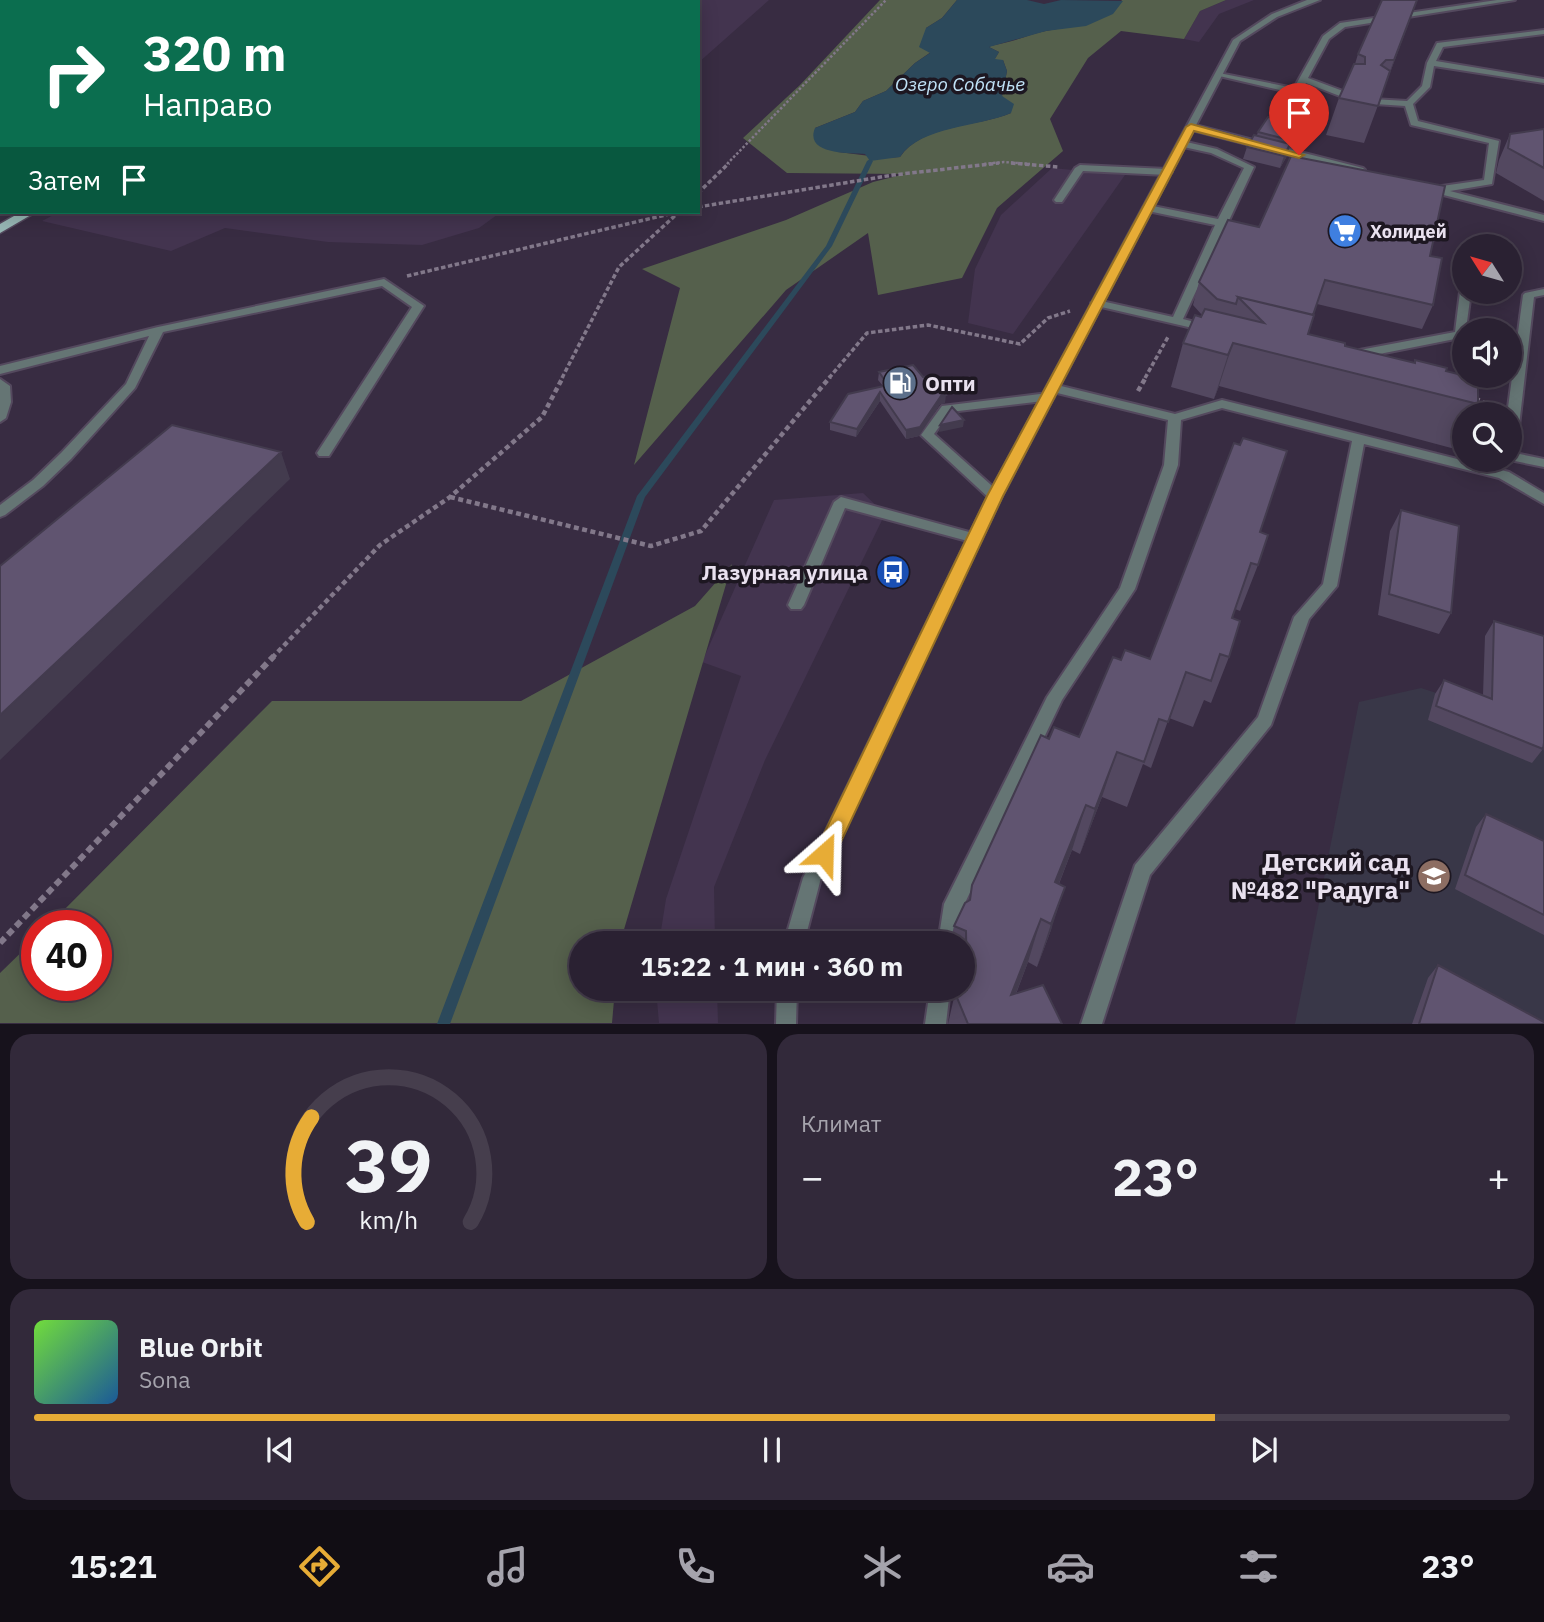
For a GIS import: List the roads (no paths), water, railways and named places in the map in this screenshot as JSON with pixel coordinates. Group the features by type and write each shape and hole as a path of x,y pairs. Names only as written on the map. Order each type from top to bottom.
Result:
{"main road":[{"path":"0,229 26,214"}],"street":[{"path":"797,931 812,878 995,496 1237,40 1260,23 1298,4 1316,0"},
{"path":"1219,75 1297,91 1326,38 1343,25 1511,0"},
{"path":"1409,104 1426,87 1431,63 1440,45 1544,32"},
{"path":"1431,63 1544,81"},
{"path":"1303,79 1348,96"},
{"path":"1375,101 1409,104"},
{"path":"1409,104 1414,123 1494,141 1489,182 1435,190"},
{"path":"1191,127 1367,172"},
{"path":"1177,321 1249,167 1214,151 1182,144"},
{"path":"1059,200 1080,168 1167,172"},
{"path":"1421,186 1544,218"},
{"path":"1148,208 1221,223"},
{"path":"0,370 158,330 384,282 418,306 324,453"},
{"path":"1515,402 1529,295 1544,292"},
{"path":"1097,303 1229,334"},
{"path":"1331,359 1461,334 1465,304"},
{"path":"0,512 57,466 131,385 158,330"},
{"path":"0,383 4,386 5,402 0,418"},
{"path":"995,496 927,435 946,409 1050,393 1175,418 1222,404 1504,475 1544,499"},
{"path":"950,931 954,904 1055,697 1126,589 1171,465 1175,418"},
{"path":"1091,1024 1142,871 1265,720 1302,617 1330,586 1360,438"},
{"path":"1522,458 1544,463"},
{"path":"796,605 841,502 975,538"},
{"path":"786,1024 787,1001"},
{"path":"935,1024 938,1001"}],"water":[{"name":"Озеро Собачье","path":"957,0 1027,0 1044,4 1061,0 1123,1 1113,14 1086,26 1046,31 989,47 999,52 995,59 1003,60 1007,71 1002,96 1014,104 1011,113 935,133 909,147 900,157 870,161 865,154 830,151 816,143 813,137 815,128 855,112 863,101 886,91 915,63 930,53 919,47 926,28 942,18"}],"waterway":[{"path":"443,1024 641,496 829,246 870,161"}],"place":[{"name":"Холидей","path":"1345,231"},
{"name":"Опти","path":"900,383"},
{"name":"Лазурная улица","path":"893,572"},
{"name":"Детский сад №482 \"Радуга\"","path":"1434,876"}]}
